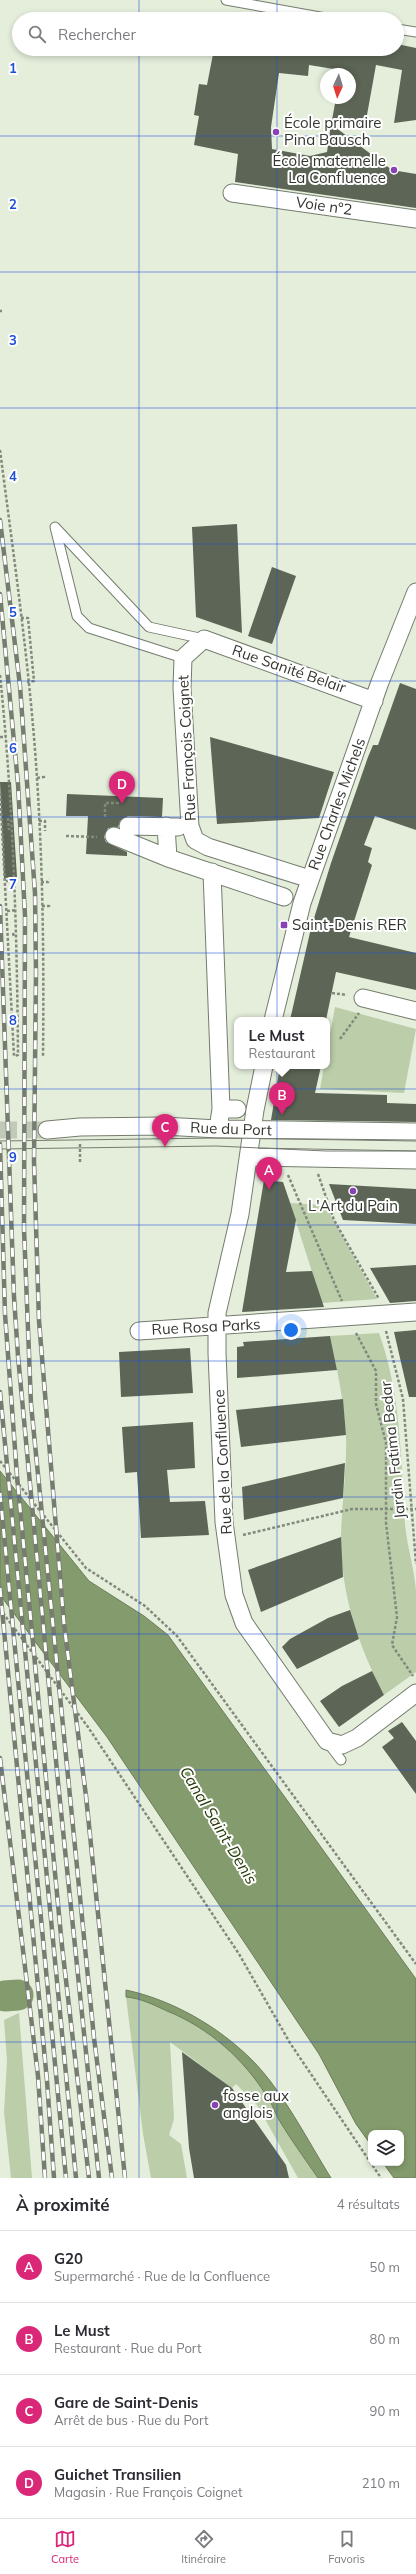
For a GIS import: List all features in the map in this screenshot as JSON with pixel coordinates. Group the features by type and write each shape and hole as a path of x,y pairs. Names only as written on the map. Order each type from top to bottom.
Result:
{"street":[{"name":"Voie n°2","path":"232,193 416,219"},
{"name":"Rue Charles Michels","path":"274,1017 302,903 310,879 374,701 416,592"},
{"name":"Rue Sanité Belair","path":"204,639 374,701"},
{"name":"Rue François Coignet","path":"204,639 183,658 182,688 189,818 195,840 208,847 310,879"},
{"path":"128,826 172,826 168,858"},
{"path":"114,836 168,858 284,897"},
{"path":"212,872 229,1109 218,1129"},
{"path":"363,998 416,1011"},
{"path":"249,1157 252,1130 263,1069"},
{"name":"Rue du Port","path":"47,1130 80,1127 163,1126 252,1130 416,1132"},
{"name":"Rue du Port","path":"249,1157 416,1160"},
{"name":"Rue de la Confluence","path":"249,1157 240,1214 218,1313 217,1326 227,1539 234,1595 244,1623 327,1742"},
{"name":"Rue Rosa Parks","path":"139,1330 349,1318 416,1312"},
{"path":"327,1742 342,1744 357,1738 416,1693"}],"lane":[{"path":"226,0 292,12"},
{"path":"404,30 416,32"},
{"path":"183,658 89,628 77,616 55,527 149,627 204,639"},
{"path":"327,1742 341,1760"}],"path":[{"path":"0,450 21,618 37,778 42,906 43,1056"},
{"path":"21,618 28,618 34,681 27,682"},
{"path":"0,675 12,818 17,910 18,1055 14,1056 3,819 0,791"},
{"path":"0,738 6,737"},
{"path":"37,778 44,777 44,780"},
{"path":"105,817 105,803 120,803"},
{"path":"8,818 9,830"},
{"path":"3,819 12,818"},
{"path":"39,821 45,821 45,832"},
{"path":"66,836 114,836"},
{"path":"41,882 48,882 48,879"},
{"path":"6,881 15,881"},
{"path":"42,906 49,906 49,909"},
{"path":"7,911 12,912 17,910"},
{"path":"340,1039 363,1008 363,998"},
{"path":"281,1158 361,1346 376,1371 376,1404 386,1443 386,1510 397,1617 392,1645 416,1680"},
{"name":"Jardin Fatima Bedar","path":"313,1159 334,1220 379,1299 402,1398 410,1511 416,1564"},
{"path":"0,1461 86,1568 145,1606 177,1636 416,1964"},
{"path":"227,1539 352,1509 410,1511 416,1509"},
{"path":"0,1609 88,1727 239,1954 290,2043 381,2178"}],"shaded area":[{"path":"335,1007 416,1029 404,1093 320,1089 323,1069 330,1069 330,1034"},
{"path":"290,1203 325,1205 377,1299 322,1303"},
{"path":"379,1333 392,1379 396,1403 401,1451 405,1524 416,1590 416,1672 384,1695 366,1657 352,1618 347,1597 341,1556 346,1435 342,1397 330,1336"},
{"path":"126,1997 147,2002 197,2026 224,2046 237,2058 248,2070 270,2101 293,2142 318,2178 298,2178 257,2105 236,2084 232,2088 170,2042 174,2119 169,2135 181,2144 187,2178 151,2178 143,2134"},
{"path":"19,2013 32,2178 11,2178 4,2112 7,2061 4,2020"}],"water":[{"name":"Canal Saint-Denis","path":"0,1471 89,1581 144,1616 168,1635 416,1979 416,2178 394,2178 385,2166 404,2166 404,2130 368,2130 368,2141 356,2124 319,2054 107,1737 0,1595"},
{"path":"126,1990 160,2000 194,2016 239,2048 252,2060 274,2086 294,2116 331,2178 318,2178 293,2142 270,2101 258,2084 248,2070 224,2046 197,2026 182,2018 147,2002 126,1997"}],"building":[{"name":"École primaire Pina Bausch","path":"404,45 416,48 416,120 394,123 402,70 376,65 365,126 332,120 335,104 356,104 356,68 328,68 309,65 308,76 279,73 271,127 272,149 310,156 327,152 331,124 392,170 416,174 416,208 235,182 238,154 194,145 199,116 194,115 199,84 207,85 213,56 404,56"},
{"path":"237,524 242,633 196,617 192,527"},
{"path":"272,567 296,576 272,644 248,636"},
{"path":"400,683 416,689 416,830 375,816 364,845 372,848 368,862 372,865 349,937 416,953 416,990 336,972 327,1017 291,1017 311,928 331,863 368,757 373,745 378,745"},
{"path":"210,737 334,772 319,818 217,824"},
{"path":"0,782 11,782 17,877 4,878"},
{"path":"67,794 163,798 162,817 128,816 120,821 118,827 108,828 104,837 106,842 127,852 127,856 86,854 88,816 66,816"},
{"path":"280,1069 320,1069 315,1093 387,1095 387,1103 416,1104 416,1122 271,1120"},
{"path":"264,1180 283,1182 296,1220 286,1272 312,1271 324,1307 242,1312"},
{"path":"329,1184 416,1189 416,1224 343,1220"},
{"path":"416,1265 416,1301 390,1303 370,1268"},
{"path":"416,1330 416,1397 409,1397 394,1332"},
{"path":"330,1336 337,1370 237,1378 237,1347 244,1346 243,1342"},
{"path":"190,1348 193,1393 121,1397 119,1352"},
{"path":"343,1399 346,1435 241,1447 236,1410"},
{"path":"193,1422 195,1468 167,1470 170,1502 205,1501 209,1535 141,1538 137,1472 125,1473 122,1427"},
{"path":"345,1463 343,1498 244,1520 242,1487"},
{"path":"341,1537 343,1577 261,1612 248,1570"},
{"path":"350,1610 359,1639 297,1669 282,1647 290,1639 328,1618"},
{"path":"372,1671 384,1695 339,1727 320,1701 342,1686"},
{"path":"402,1722 416,1741 416,1794 382,1747 394,1738 388,1731"},
{"name":"fosse aux anglois","path":"182,2052 232,2088 286,2165 289,2178 194,2178 189,2148"}],"waterway":[{"path":"5,1996 18,1995"}],"tunnel":[{"path":"0,1130 47,1130"}],"tram line":[{"path":"0,1141 217,1138 416,1140"},
{"path":"0,1149 216,1146 326,1151 416,1151"}],"railway":[{"path":"0,520 20,686 35,893 36,972 34,1161 39,1321 64,1624 86,1796 125,2178"},
{"path":"0,594 18,784 25,916 24,1229 31,1404 94,2038 112,2178"},
{"path":"0,906 14,1297 18,1356 58,1782 99,2178"},
{"path":"0,1144 5,1314 17,1476 62,1946 89,2178"},
{"path":"0,1392 76,2178"},
{"path":"0,1493 66,2178"},
{"path":"0,1588 47,2081 54,2178"},
{"path":"0,1758 38,2076 45,2178"}],"place":[{"name":"École primaire Pina Bausch","path":"276,132"},
{"name":"École maternelle La Confluence","path":"394,170"},
{"name":"Guichet Transilien","path":"122,804"},
{"name":"Saint-Denis RER","path":"284,925"},
{"name":"Le Must","path":"282,1115"},
{"name":"Gare de Saint-Denis","path":"165,1147"},
{"name":"G20","path":"269,1190"},
{"name":"L'Art du Pain","path":"353,1191"},
{"name":"fosse aux anglois","path":"215,2105"}]}
